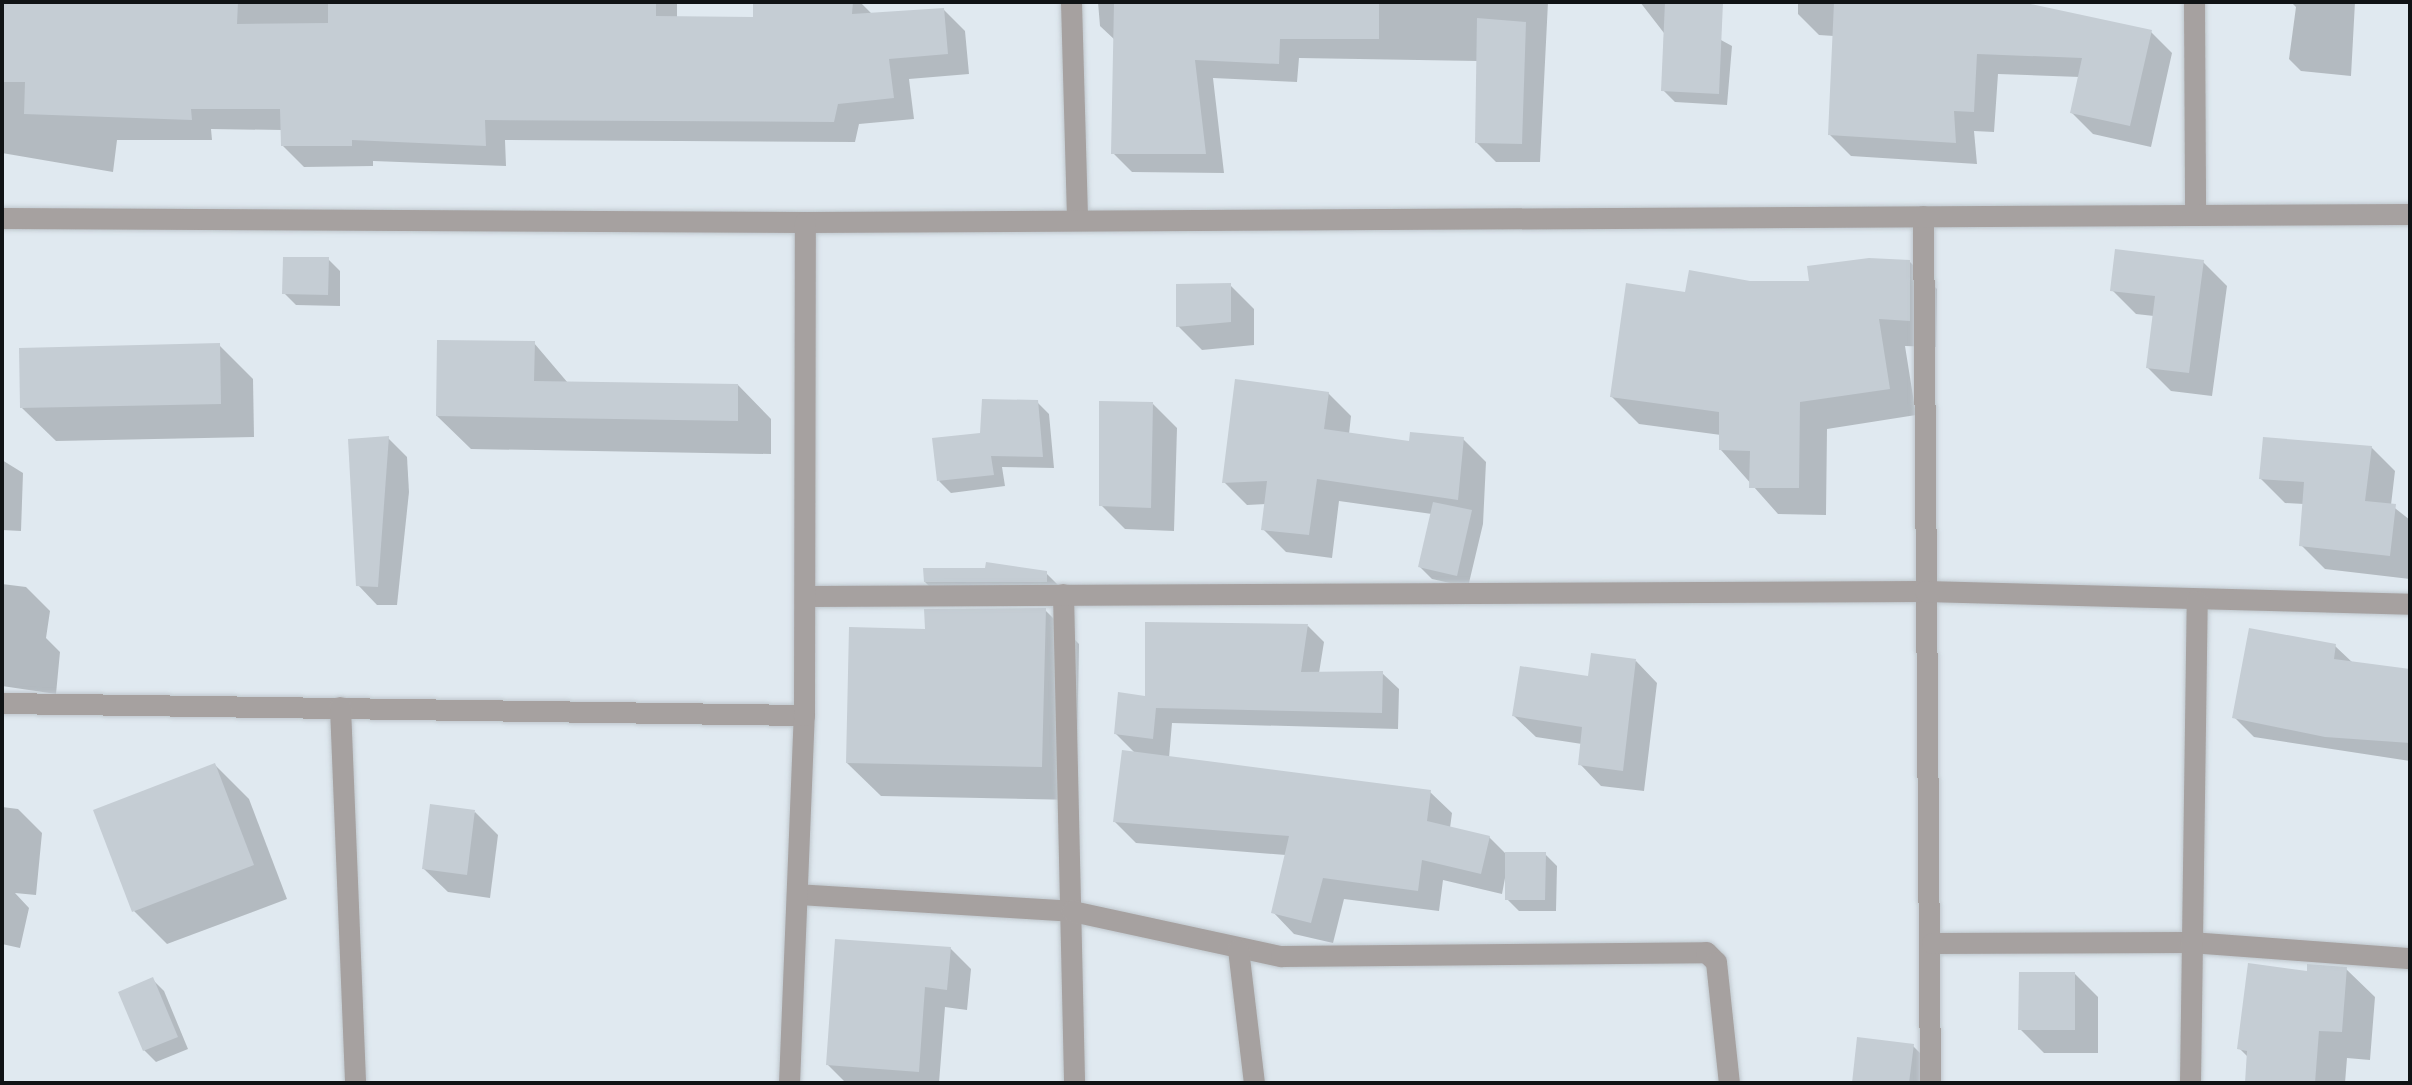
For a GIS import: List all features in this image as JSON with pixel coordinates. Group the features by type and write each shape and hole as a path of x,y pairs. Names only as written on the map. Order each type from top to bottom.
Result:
{"street":[{"path":"1071,2 1077,217"},
{"path":"2194,2 2195,213"},
{"path":"2,218 805,222 1077,217 2410,214"},
{"path":"1923,216 1925,591 1932,943 1930,1083"},
{"path":"789,1083 804,715 805,222"},
{"path":"806,596 1925,591 2197,601 2410,604"},
{"path":"1063,594 1074,1083"},
{"path":"2190,1083 2197,601"},
{"path":"2,703 804,715"},
{"path":"340,707 355,1083"},
{"path":"797,894 1072,911 1238,949 1282,956 1706,952 1716,962 1729,1083"},
{"path":"1932,943 2190,942 2410,958"},
{"path":"1238,949 1254,1083"}],"building":[{"path":"2,2 238,2 237,24 328,23 328,2 656,2 656,16 753,17 753,2 853,2 852,14 944,8 948,54 889,59 894,98 838,104 834,122 485,120 486,146 352,140 352,146 281,146 280,109 191,109 192,120 24,114 25,82 2,82"},
{"path":"1114,2 1379,2 1379,39 1280,39 1279,64 1195,60 1206,154 1111,154"},
{"path":"1665,2 1723,2 1719,94 1661,91"},
{"path":"1834,2 2021,2 2152,30 2130,126 2070,113 2082,58 1977,54 1974,112 1954,111 1956,143 1828,135"},
{"path":"1477,18 1526,22 1522,144 1475,143"},
{"path":"2115,249 2204,260 2189,373 2146,368 2155,296 2110,291"},
{"path":"283,257 329,257 328,295 282,294"},
{"path":"1869,258 1910,260 1910,321 1879,319 1890,389 1800,402 1799,488 1749,488 1750,451 1719,450 1719,412 1610,397 1626,283 1685,292 1689,270 1750,281 1809,281 1807,266"},
{"path":"1231,283 1231,322 1176,327 1176,284"},
{"path":"437,340 535,341 534,381 738,384 738,421 436,416"},
{"path":"220,343 221,404 20,408 19,348"},
{"path":"1235,379 1329,392 1324,429 1409,441 1410,432 1464,437 1458,500 1317,479 1309,535 1261,530 1267,481 1222,483"},
{"path":"982,399 1038,400 1043,457 991,456 994,475 937,481 932,438 980,433"},
{"path":"1099,401 1153,402 1151,508 1099,506"},
{"path":"389,436 378,587 356,586 348,439"},
{"path":"2263,437 2372,446 2365,501 2396,504 2390,556 2299,546 2304,482 2259,479"},
{"path":"1433,502 1472,510 1457,576 1418,567"},
{"path":"986,562 1047,571 1047,582 924,582 923,568 985,568"},
{"path":"1046,608 1042,767 846,763 849,627 925,629 924,609"},
{"path":"1145,622 1308,624 1301,672 1383,671 1382,713 1156,708 1153,739 1114,734 1118,692 1145,696"},
{"path":"2249,628 2336,644 2334,659 2410,669 2410,743 2325,737 2232,718"},
{"path":"1591,653 1636,659 1623,771 1578,765 1582,727 1512,716 1520,666 1588,676"},
{"path":"1122,750 1431,790 1427,821 1490,836 1481,874 1422,860 1418,891 1323,878 1311,923 1271,913 1289,836 1113,822"},
{"path":"215,763 254,865 132,912 93,810"},
{"path":"430,804 475,810 467,875 422,869"},
{"path":"1505,852 1546,852 1545,900 1505,900"},
{"path":"835,939 951,947 947,990 925,987 919,1072 826,1065"},
{"path":"2248,963 2307,971 2307,964 2347,967 2342,1032 2319,1031 2315,1083 2245,1083 2247,1051 2237,1049"},
{"path":"2019,972 2075,972 2075,1030 2018,1030"},
{"path":"153,977 178,1037 143,1051 118,992"},
{"path":"1857,1037 1914,1044 1909,1083 1852,1083"}]}
